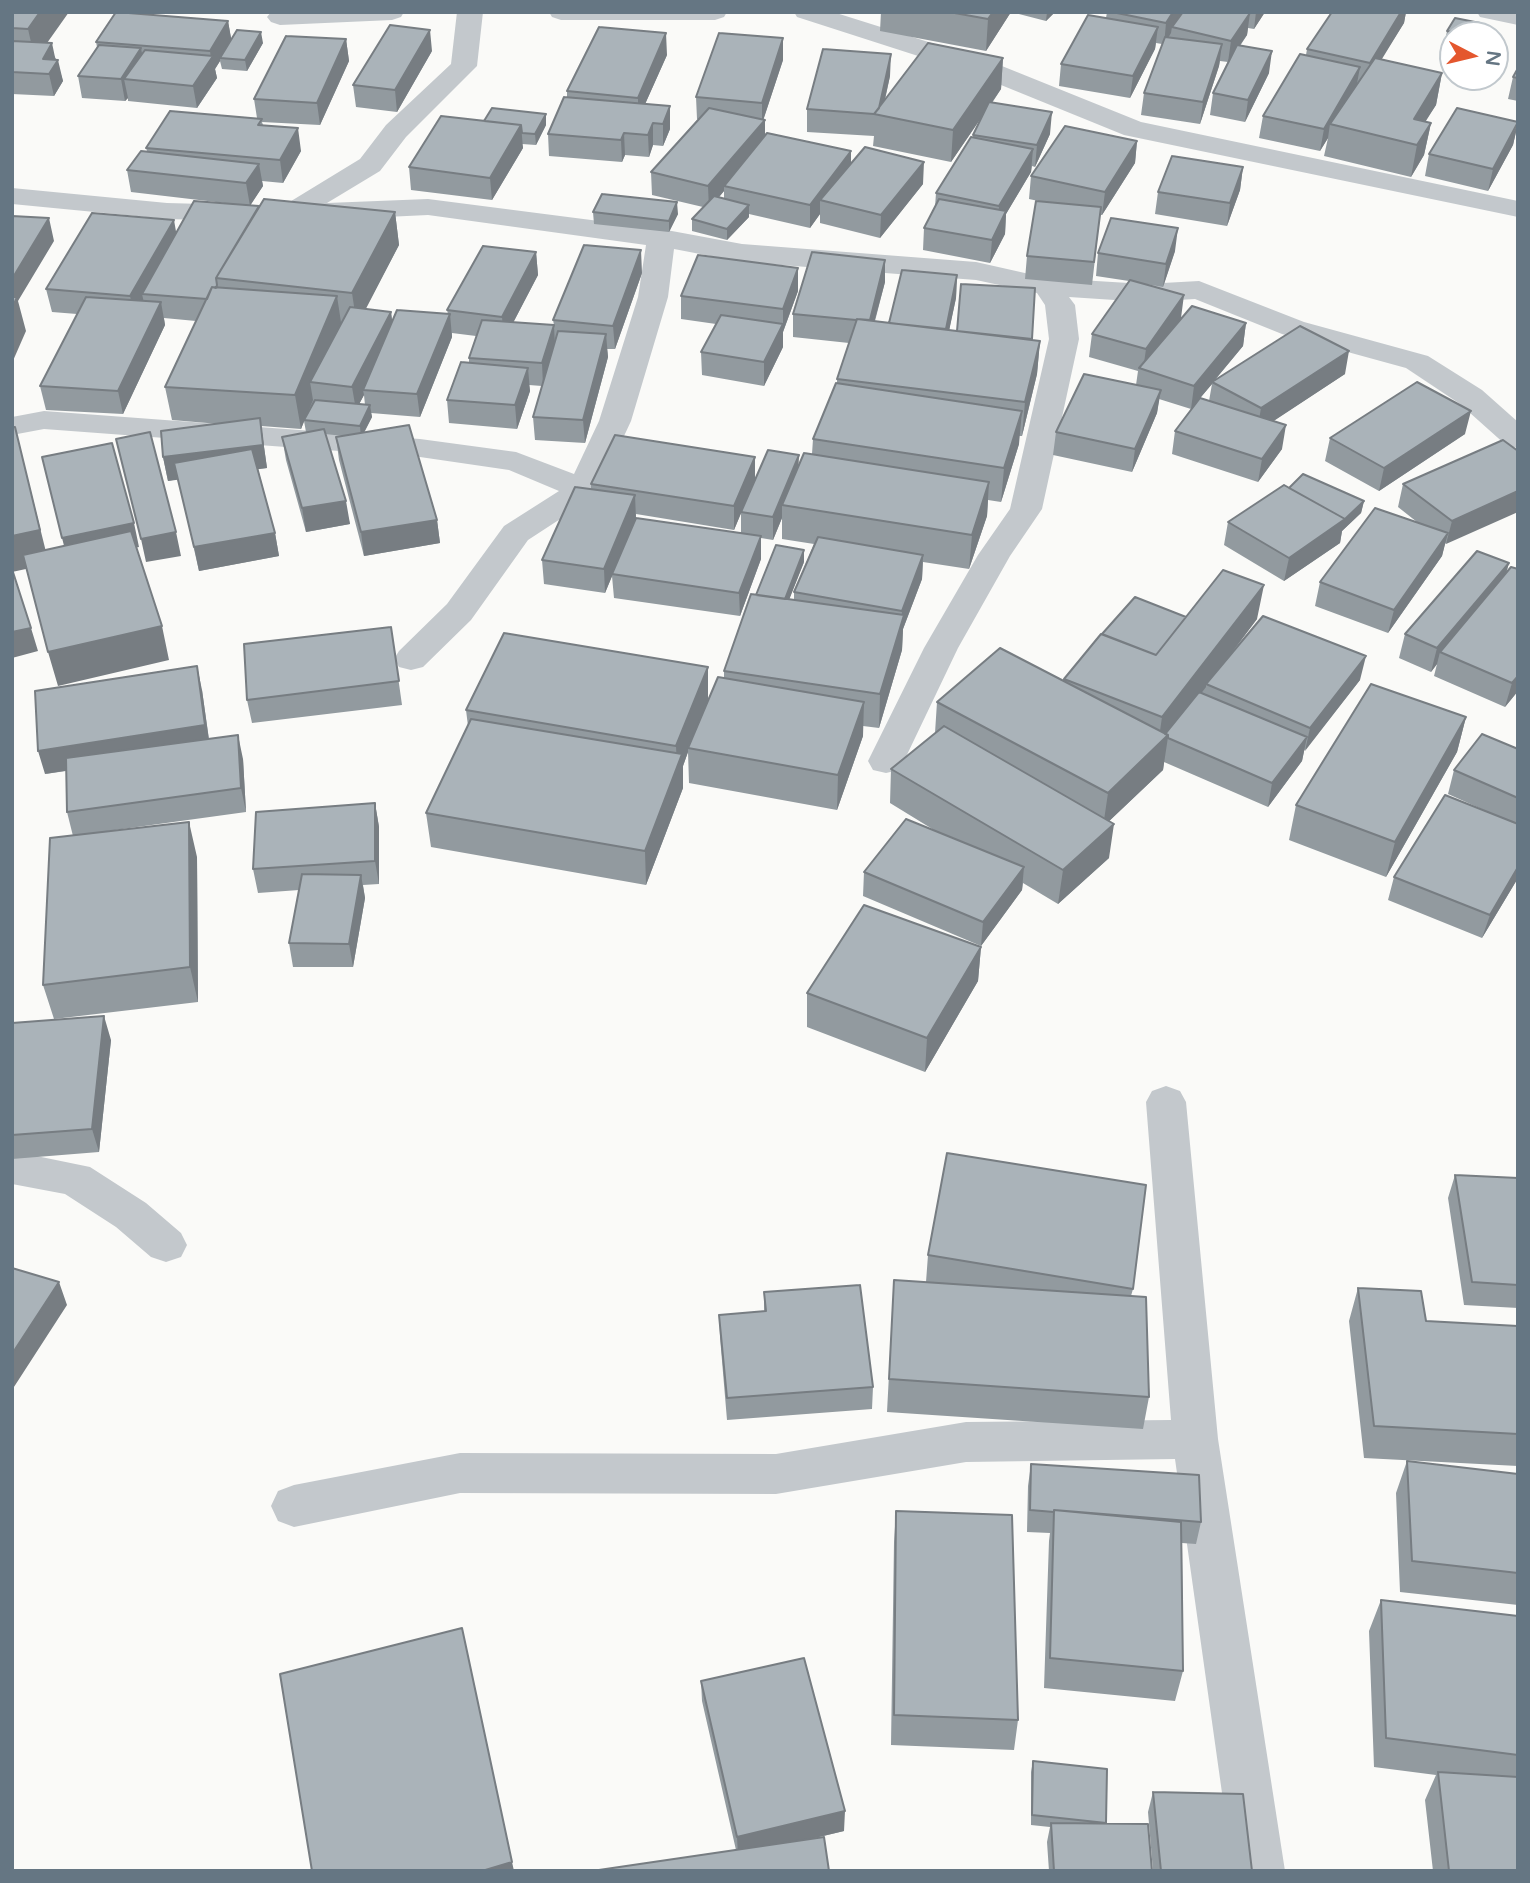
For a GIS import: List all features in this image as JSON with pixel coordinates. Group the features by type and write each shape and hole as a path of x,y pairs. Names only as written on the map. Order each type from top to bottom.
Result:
{"street":[{"path":"280,17 392,12"},
{"path":"289,214 370,165 396,131 464,66 470,12"},
{"path":"561,12 715,12"},
{"path":"806,12 983,68 1134,130 1518,209"},
{"path":"1489,12 1518,17"},
{"path":"12,196 167,211 289,214 428,207 661,238 742,253 976,271 1047,287 1145,292 1199,290 1293,328 1417,362 1471,397 1518,439"},
{"path":"411,659 459,612 516,533 583,490 615,422 653,296 661,238"},
{"path":"886,761 941,648 994,555 1026,509 1064,339 1060,305 1047,287"},
{"path":"12,426 44,420 420,448 516,461 583,490"},
{"path":"1166,1102 1195,1439 1259,1871"},
{"path":"12,1167 75,1179 131,1215 166,1245"},
{"path":"294,1506 460,1473 776,1474 966,1442 1195,1439"}],"building":[{"path":"12,12 40,12 28,29 12,28"},
{"path":"116,12 228,21 210,51 96,42"},
{"path":"949,12 993,12 988,19"},
{"path":"1112,12 1173,12 1166,23"},
{"path":"1183,12 1250,13 1231,41 1172,27"},
{"path":"1332,12 1401,12 1370,63 1307,49"},
{"path":"1088,15 1158,27 1133,76 1061,64"},
{"path":"390,25 430,30 395,90 353,85"},
{"path":"599,27 666,33 638,98 567,91"},
{"path":"237,30 261,32 245,60 220,58"},
{"path":"719,33 783,38 762,103 696,97"},
{"path":"286,36 346,39 317,103 254,99"},
{"path":"1165,37 1222,44 1203,102 1144,93"},
{"path":"12,41 52,43 43,59 58,60 49,74 12,72"},
{"path":"928,43 1003,58 953,130 874,114"},
{"path":"99,45 141,48 121,79 78,76"},
{"path":"1237,45 1272,51 1248,100 1213,93"},
{"path":"823,49 891,54 879,108 874,114 807,109"},
{"path":"145,50 213,56 193,86 124,79"},
{"path":"1300,54 1360,67 1324,129 1263,116"},
{"path":"1375,58 1439,72 1439,78 1414,119 1431,123 1417,145 1330,124"},
{"path":"564,97 670,106 663,124 653,123 648,135 624,133 621,140 548,134"},
{"path":"989,102 1052,112 1037,145 973,135"},
{"path":"492,108 546,114 535,134 522,133 521,125 484,121"},
{"path":"709,108 765,120 708,186 651,172"},
{"path":"1457,108 1518,122 1493,169 1429,154"},
{"path":"170,111 262,119 258,125 298,128 280,160 146,148"},
{"path":"441,116 521,125 490,178 409,167"},
{"path":"1065,126 1137,141 1105,192 1031,176"},
{"path":"767,133 851,151 810,205 724,186"},
{"path":"971,137 1033,149 999,206 936,193"},
{"path":"865,147 924,162 881,215 820,200"},
{"path":"141,151 259,164 246,183 127,170"},
{"path":"1172,156 1243,167 1230,203 1158,192"},
{"path":"602,194 677,202 669,221 593,212"},
{"path":"714,196 749,205 727,229 692,219"},
{"path":"264,199 395,212 352,293 216,278"},
{"path":"939,199 1006,211 992,240 924,228"},
{"path":"194,201 259,206 216,278 216,288 212,287 207,299 142,294"},
{"path":"1036,201 1101,207 1094,262 1027,256"},
{"path":"92,213 174,220 130,296 46,289"},
{"path":"12,216 49,218 12,279"},
{"path":"1111,218 1178,228 1166,264 1098,253"},
{"path":"584,245 641,250 613,326 553,320"},
{"path":"483,246 536,252 502,317 447,310"},
{"path":"812,252 885,260 870,320 793,314"},
{"path":"698,255 798,268 783,309 681,296"},
{"path":"902,270 957,275 946,329 889,323"},
{"path":"1130,280 1184,295 1146,349 1092,334"},
{"path":"961,284 1035,288 1032,339 957,331"},
{"path":"212,287 337,296 295,395 165,387"},
{"path":"86,297 161,302 118,391 40,386"},
{"path":"1192,306 1246,323 1194,386 1139,368"},
{"path":"350,307 391,312 352,387 310,382"},
{"path":"397,310 450,314 417,394 363,390"},
{"path":"721,315 783,324 764,362 701,352"},
{"path":"857,319 1040,341 1025,402 837,379"},
{"path":"482,320 554,325 542,363 469,358"},
{"path":"1300,326 1349,351 1261,408 1212,382"},
{"path":"558,331 606,334 583,420 533,417"},
{"path":"461,362 528,368 515,405 447,400"},
{"path":"1084,374 1161,390 1135,449 1056,432"},
{"path":"1417,382 1471,411 1384,468 1330,438"},
{"path":"836,383 1022,411 1004,468 813,439"},
{"path":"1200,398 1286,425 1262,459 1175,431"},
{"path":"315,400 370,405 360,426 304,420"},
{"path":"260,418 263,445 163,457 161,431"},
{"path":"409,425 437,520 361,532 336,437"},
{"path":"12,427 15,427 40,530 12,536"},
{"path":"324,429 346,501 302,508 282,437"},
{"path":"150,432 176,532 141,539 116,439"},
{"path":"615,435 755,457 734,506 591,484"},
{"path":"1503,440 1518,451 1518,491 1452,521 1403,484"},
{"path":"112,443 134,523 62,538 42,457"},
{"path":"252,449 275,533 194,547 174,463"},
{"path":"768,450 799,455 773,517 741,512"},
{"path":"804,453 989,482 972,535 782,505"},
{"path":"1303,474 1364,501 1345,519 1289,488"},
{"path":"1284,485 1345,519 1289,558 1228,522"},
{"path":"575,487 635,495 604,569 542,560"},
{"path":"1375,508 1448,533 1394,610 1320,582"},
{"path":"636,518 761,536 739,593 612,574"},
{"path":"131,531 162,626 48,652 23,555"},
{"path":"818,537 923,555 902,611 794,592"},
{"path":"776,545 804,550 785,599 756,595"},
{"path":"1477,551 1509,563 1437,648 1405,634"},
{"path":"1511,567 1518,569 1518,676 1512,683 1440,652"},
{"path":"12,569 31,628 12,632"},
{"path":"1223,570 1264,585 1162,717 1064,679 1101,634 1156,655"},
{"path":"751,594 904,615 880,694 724,671"},
{"path":"1135,597 1186,617 1156,655 1102,634"},
{"path":"1263,616 1366,656 1310,728 1206,684"},
{"path":"391,627 399,681 247,700 244,644"},
{"path":"504,633 708,667 676,746 466,710"},
{"path":"1000,648 1168,735 1108,793 937,702"},
{"path":"197,666 205,725 38,751 35,691"},
{"path":"718,677 864,702 838,775 688,748"},
{"path":"1371,684 1466,717 1395,842 1296,805"},
{"path":"1199,692 1307,737 1272,783 1168,738 1165,734"},
{"path":"471,719 682,754 645,851 426,813"},
{"path":"944,726 1114,824 1063,870 891,769"},
{"path":"1482,734 1518,749 1518,798 1454,770"},
{"path":"238,735 241,788 67,812 66,758"},
{"path":"1445,795 1518,824 1518,867 1490,915 1394,877"},
{"path":"375,803 375,861 253,869 256,812"},
{"path":"906,819 1024,867 983,922 864,872"},
{"path":"189,822 190,967 43,985 50,838"},
{"path":"302,874 361,875 349,944 289,943"},
{"path":"864,905 981,947 927,1038 807,993"},
{"path":"104,1016 92,1129 12,1135 12,1023"},
{"path":"947,1153 1146,1185 1133,1289 928,1255"},
{"path":"1455,1175 1518,1178 1518,1285 1472,1282"},
{"path":"12,1268 59,1282 12,1354"},
{"path":"894,1280 1146,1297 1149,1397 889,1379"},
{"path":"860,1285 873,1387 727,1398 719,1315 766,1311 764,1292"},
{"path":"1358,1288 1421,1291 1426,1321 1518,1326 1518,1434 1374,1426"},
{"path":"1407,1461 1518,1474 1518,1573 1412,1561"},
{"path":"1031,1464 1199,1475 1201,1522 1030,1510"},
{"path":"1054,1510 1181,1522 1183,1671 1050,1658"},
{"path":"896,1511 1012,1515 1018,1720 894,1715"},
{"path":"1381,1600 1518,1616 1518,1755 1386,1738"},
{"path":"462,1628 512,1862 482,1871 312,1871 280,1674"},
{"path":"804,1658 845,1811 737,1837 701,1681"},
{"path":"1033,1761 1107,1769 1106,1823 1032,1815"},
{"path":"1438,1772 1518,1777 1518,1871 1449,1871"},
{"path":"1153,1792 1243,1794 1252,1871 1161,1871"},
{"path":"1051,1823 1148,1824 1152,1871 1054,1871"},
{"path":"824,1837 829,1871 592,1871"}]}
